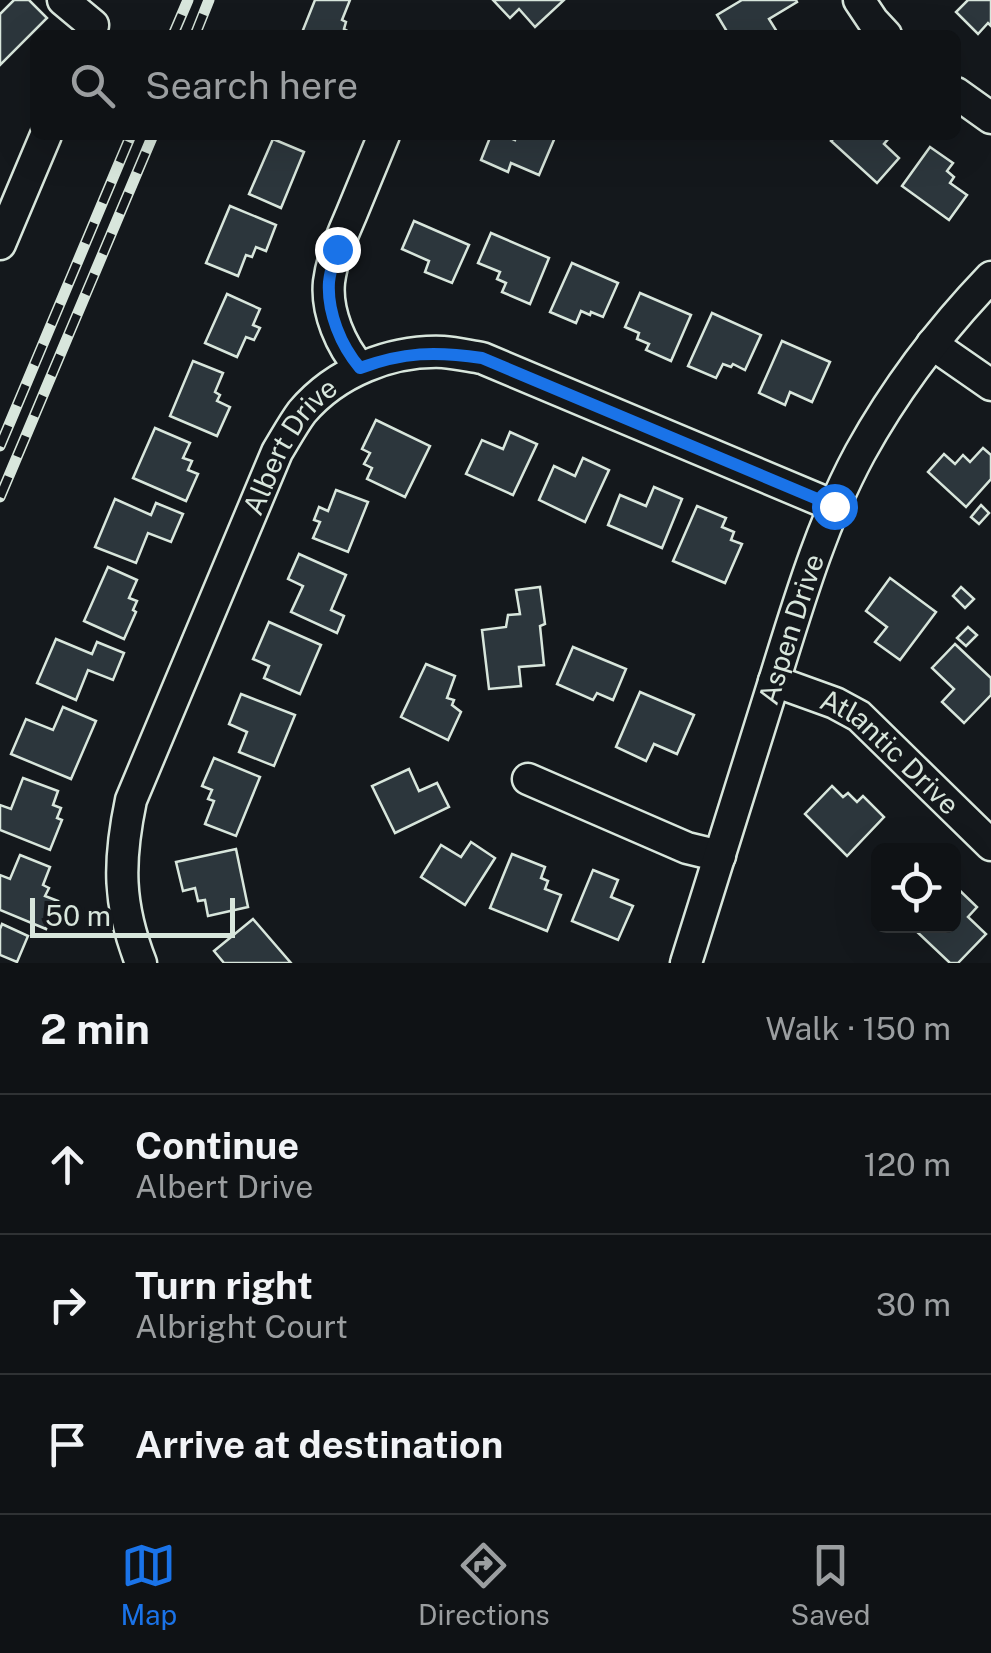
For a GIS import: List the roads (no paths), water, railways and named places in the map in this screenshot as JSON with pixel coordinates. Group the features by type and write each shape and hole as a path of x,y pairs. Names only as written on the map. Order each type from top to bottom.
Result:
{"street":[{"path":"63,0 95,20"},
{"path":"859,0 881,30"},
{"path":"961,97 991,118"},
{"path":"0,244 44,140"},
{"path":"360,368 340,336 330,304 329,282 337,249 382,140"},
{"name":"Aspen Drive","path":"686,963 802,591 834,506 896,393 932,344 991,277"},
{"path":"932,344 991,385"},
{"name":"Albert Drive","path":"140,962 124,905 121,865 132,800 276,452 303,412 330,387 360,368 420,352 482,358 834,506"},
{"name":"Atlantic Drive","path":"774,681 859,716 991,845"},
{"path":"528,779 686,848 720,856"}],"railway":[{"path":"175,30 188,0"},
{"path":"197,30 209,0"},
{"path":"0,446 129,140"},
{"path":"0,497 151,140"}]}
